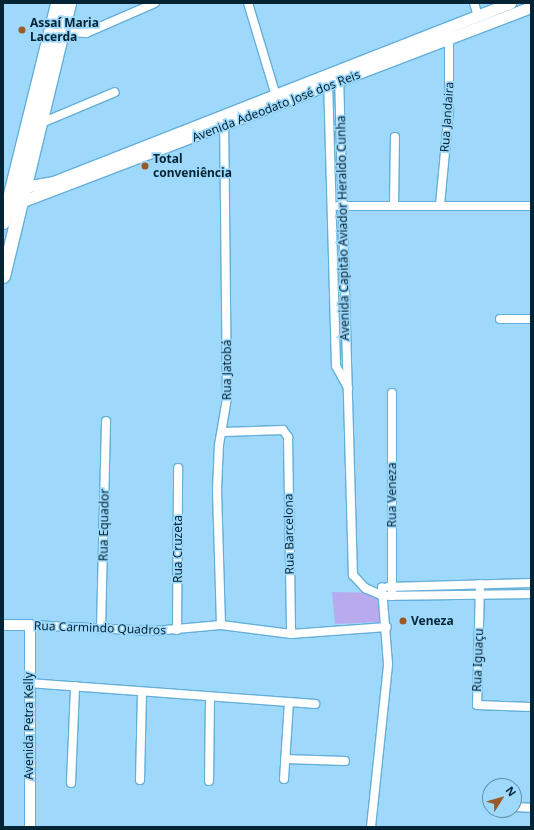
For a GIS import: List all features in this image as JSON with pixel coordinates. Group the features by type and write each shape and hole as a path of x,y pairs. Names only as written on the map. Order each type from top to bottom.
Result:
{"main road":[{"path":"3,276 39,124 56,31 57,3"},
{"path":"3,222 7,193 56,31 68,3"},
{"name":"Avenida Adeodato José dos Reis","path":"277,98 340,81 449,33 478,16 510,3"},
{"name":"Avenida Adeodato José dos Reis","path":"20,202 277,98 328,72 531,7"},
{"name":"Avenida Adeodato José dos Reis","path":"7,193 24,185 53,182 224,119"}],"street":[{"path":"56,31 86,33 154,3"},
{"path":"248,3 277,98"},
{"path":"474,3 478,16"},
{"name":"Rua Jandaira","path":"440,205 449,110 449,33"},
{"name":"Avenida Capitão Aviador Heraldo Cunha","path":"339,68 352,570 356,580 382,596"},
{"name":"Avenida Capitão Aviador Heraldo Cunha","path":"328,72 330,206 336,366 348,388"},
{"path":"39,124 114,92"},
{"name":"Rua Jatobá","path":"221,625 218,490 219,445 223,432 227,398 224,119"},
{"path":"394,206 395,137"},
{"path":"330,206 531,206"},
{"path":"500,319 531,319"},
{"name":"Rua Veneza","path":"392,393 392,596"},
{"name":"Rua Equador","path":"101,628 106,421"},
{"name":"Rua Barcelona","path":"223,432 283,430 286,434 291,634"},
{"name":"Rua Cruzeta","path":"177,630 178,468"},
{"name":"Rua Iguaçu","path":"480,584 477,705 531,707"},
{"path":"371,590 392,586 531,584"},
{"path":"371,827 385,702 387,627 382,587"},
{"path":"382,596 531,594"},
{"name":"Rua Carmindo Quadros","path":"3,624 177,630 221,625 291,634 387,627"},
{"name":"Avenida Petra Kelly","path":"30,625 30,827"},
{"path":"29,683 210,698 315,704"},
{"path":"70,783 75,686"},
{"path":"140,780 142,692"},
{"path":"209,781 210,698"},
{"path":"284,779 289,702"},
{"path":"285,759 345,761"}],"shaded area":[{"path":"332,592 378,593 380,622 335,624"}],"place":[{"name":"Assaí Maria Lacerda","path":"22,30"},
{"name":"Total conveniência","path":"145,166"},
{"name":"Veneza","path":"403,621"}]}
